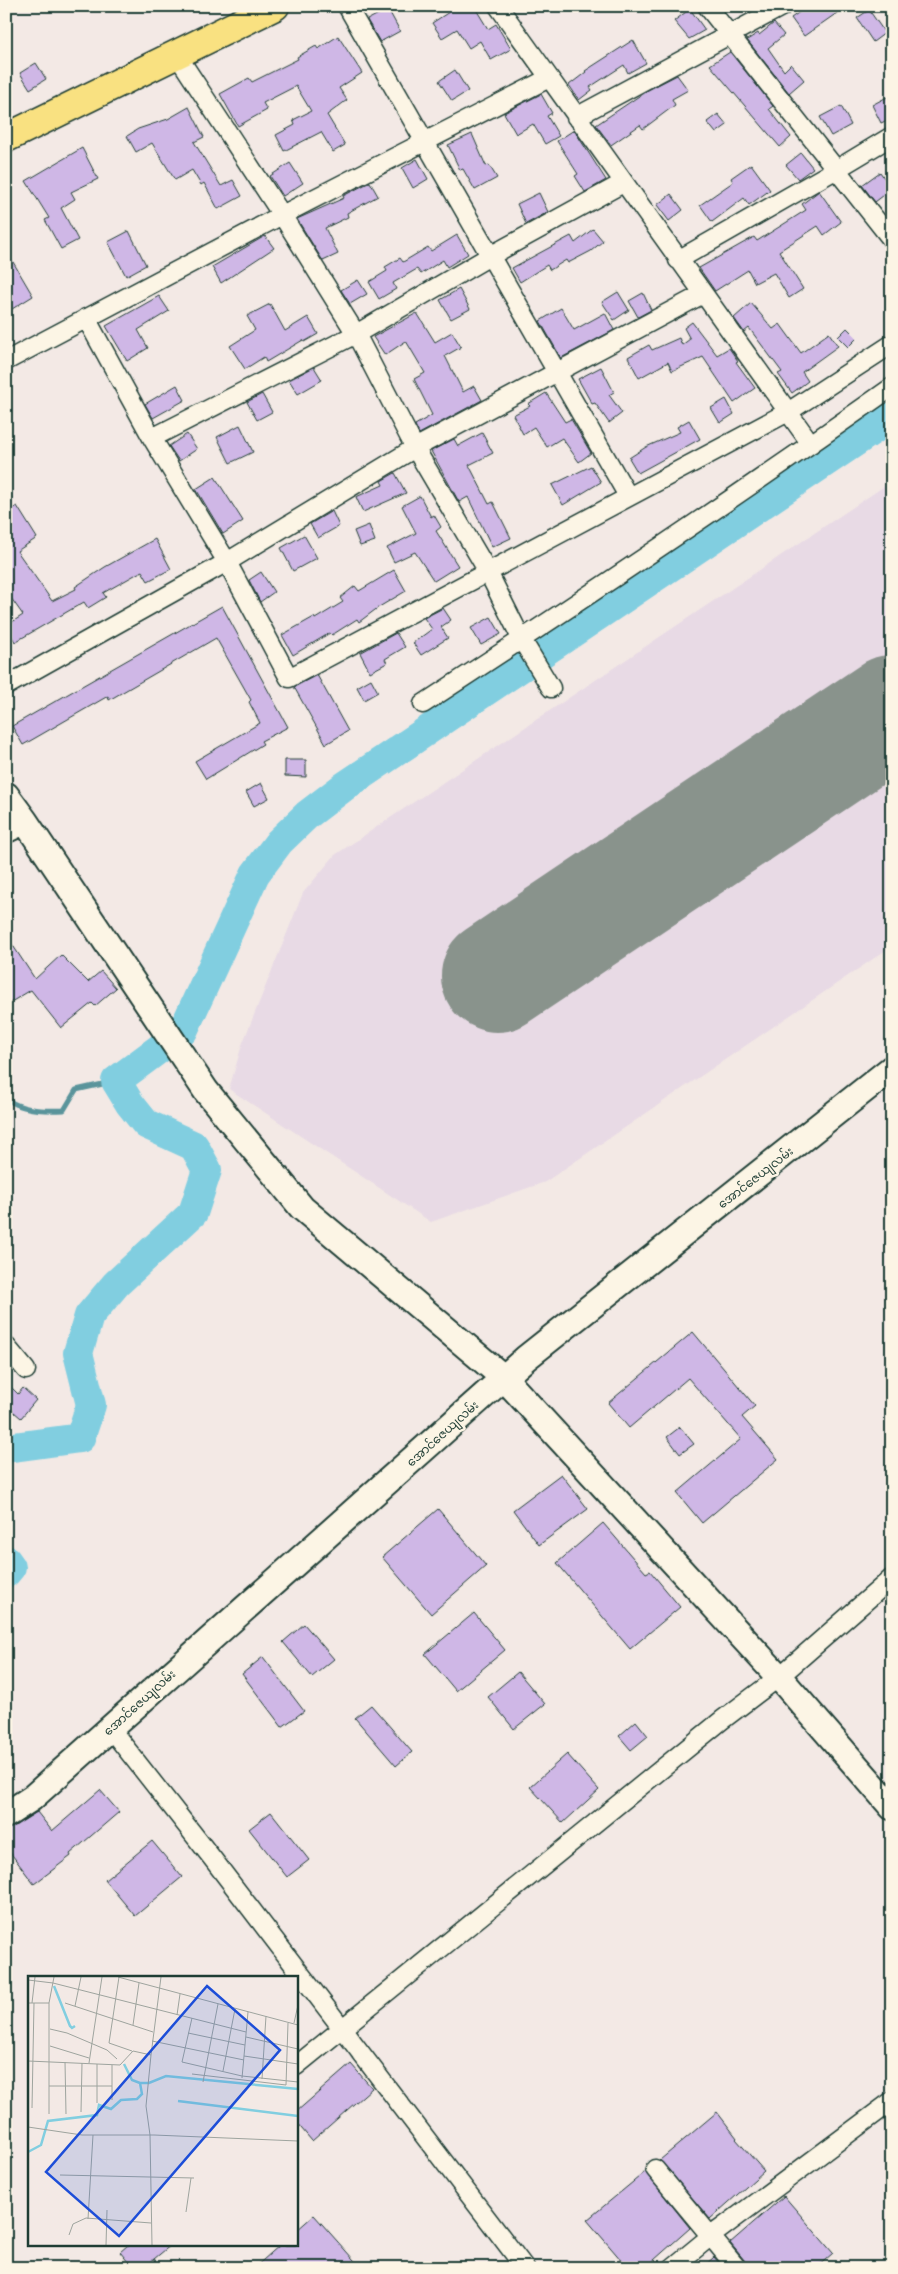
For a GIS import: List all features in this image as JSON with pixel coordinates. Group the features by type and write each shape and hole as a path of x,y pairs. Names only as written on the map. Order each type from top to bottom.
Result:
{"highway":[{"path":"6,138 275,6"}],"street":[{"path":"347,6 628,496"},
{"path":"498,6 811,444"},
{"path":"707,6 892,240"},
{"path":"576,117 782,6"},
{"path":"177,55 282,215 356,334 415,448 487,570 522,640 551,688"},
{"path":"6,361 282,215 549,78"},
{"path":"678,260 837,170 892,136"},
{"path":"152,438 356,334 490,256 623,183"},
{"path":"6,686 227,562 415,448 703,294"},
{"path":"86,318 152,438 227,562 289,678 487,570 788,412 892,344"},
{"path":"422,704 522,640 892,387"},
{"path":"6,795 15,825 144,1000 206,1091 302,1208 504,1378 779,1677 892,1807"},
{"name":"အောင်ဇေယျလမ်း","path":"6,1815 32,1798 504,1378 892,1068"},
{"path":"6,1346 26,1370"},
{"path":"298,2064 779,1677 892,1578"},
{"path":"110,1728 525,2268"},
{"path":"672,2268 711,2236 892,2101"},
{"path":"655,2169 736,2268"}],"shaded area":[{"path":"892,481 892,946 545,1182 431,1222 229,1089 242,1045 303,893 335,855"}],"building":[{"path":"446,6 474,6 488,29 496,24 511,49 491,60 480,41 469,48 457,29 442,38 432,23 449,12"},
{"path":"808,6 847,6 804,36 791,18"},
{"path":"388,9 400,31 380,42 367,20"},
{"path":"690,9 705,30 689,39 674,21"},
{"path":"869,10 885,33 873,42 857,18"},
{"path":"774,23 784,35 768,48 784,71 791,64 804,80 789,93 747,40 758,33 759,35"},
{"path":"338,36 362,73 339,88 347,100 327,115 345,145 333,152 321,132 284,151 276,135 295,125 293,120 311,111 296,86 263,103 267,110 238,126 220,94 249,78 252,82 298,59 297,57 316,46 318,49"},
{"path":"633,40 646,63 628,73 624,65 590,87 592,90 579,100 569,85 585,71"},
{"path":"730,52 773,106 769,109 791,137 780,147 710,65"},
{"path":"36,63 46,79 30,89 20,73"},
{"path":"455,70 468,91 452,101 439,81"},
{"path":"677,75 688,90 672,99 675,105 643,129 640,125 611,145 596,125 648,90"},
{"path":"541,94 552,113 547,116 559,136 545,144 533,124 516,134 504,113"},
{"path":"887,97 892,105 892,118 881,123 872,105"},
{"path":"841,106 851,125 831,136 820,117"},
{"path":"189,107 204,137 194,142 221,186 233,180 242,196 218,209 204,183 201,185 192,170 175,180 152,143 136,152 127,136 138,129 168,119"},
{"path":"718,114 727,125 716,133 707,122"},
{"path":"574,130 606,180 585,192 575,176 578,174 557,141"},
{"path":"472,134 486,166 489,165 497,178 475,190 463,169 460,170 448,145"},
{"path":"82,148 98,179 71,192 75,199 61,208 78,240 61,249 45,220 49,218 26,181"},
{"path":"801,153 813,168 798,179 786,165"},
{"path":"417,159 428,179 413,188 402,168"},
{"path":"290,163 303,183 283,196 270,176"},
{"path":"751,164 770,190 749,205 744,198 712,222 700,205 733,182 731,178"},
{"path":"880,172 892,189 875,202 862,185"},
{"path":"370,182 378,196 347,213 348,217 325,228 338,254 323,261 297,219 344,198 343,196"},
{"path":"819,191 841,222 824,235 818,226 779,251 803,289 789,298 774,273 755,283 748,270 715,291 699,268 754,237 757,241 806,210 802,204"},
{"path":"539,193 548,212 526,224 517,204"},
{"path":"671,194 683,210 669,221 657,205"},
{"path":"593,229 603,241 591,251 568,263 566,260 550,270 547,265 520,282 512,268 571,236 575,243"},
{"path":"129,231 146,265 126,276 108,242"},
{"path":"457,235 468,254 447,267 443,260 421,274 417,269 393,283 396,289 379,299 369,282 387,271 385,267 400,258 403,262 428,247 431,251"},
{"path":"265,236 274,248 221,283 212,267"},
{"path":"6,250 33,296 12,309 6,299"},
{"path":"358,280 367,294 350,304 341,290"},
{"path":"459,289 470,309 451,319 440,300"},
{"path":"618,292 629,310 614,320 602,302"},
{"path":"643,293 651,310 638,317 629,301"},
{"path":"159,296 169,311 138,330 148,348 127,361 106,326"},
{"path":"751,303 773,329 780,324 801,353 829,333 838,346 802,372 808,381 792,393 778,374 782,372 749,328 744,332 734,318"},
{"path":"270,304 285,331 308,317 318,334 304,342 303,340 266,362 264,357 245,369 230,346 255,330 247,316"},
{"path":"561,308 574,330 605,313 614,330 561,358 540,321"},
{"path":"417,313 435,342 452,332 461,347 445,356 463,392 474,386 482,400 419,434 415,425 432,415 414,379 425,373 406,341 385,355 373,337"},
{"path":"692,322 717,355 729,348 738,361 736,362 755,388 734,403 703,357 672,371 668,362 639,378 628,357 649,345 652,350 679,338 682,345 690,339 684,328"},
{"path":"847,328 857,338 848,347 838,337"},
{"path":"314,367 322,380 298,394 289,380"},
{"path":"601,367 614,392 609,395 622,413 609,423 595,403 592,404 578,379"},
{"path":"177,385 185,400 153,418 145,404"},
{"path":"546,393 565,422 571,419 591,453 579,462 562,438 547,447 534,427 523,434 513,415 530,406 528,404"},
{"path":"262,394 272,412 257,420 247,402"},
{"path":"726,399 734,414 720,423 711,408"},
{"path":"689,420 700,439 638,473 629,458 646,447 680,432 677,427"},
{"path":"240,425 253,452 230,463 217,437"},
{"path":"482,433 493,453 469,465 489,504 493,502 511,538 492,547 468,497 459,502 431,451 454,439 458,446"},
{"path":"187,434 197,449 179,461 169,446"},
{"path":"591,466 601,482 563,505 552,485"},
{"path":"395,473 406,493 363,512 356,497 383,485 381,481"},
{"path":"215,477 243,521 223,534 196,489"},
{"path":"420,496 431,517 434,515 441,527 436,531 458,566 434,581 415,552 394,562 387,548 416,533 402,506"},
{"path":"17,506 37,538 17,551 52,601 76,589 75,587 105,567 155,539 171,569 148,581 142,571 103,593 106,597 88,608 84,602 15,642 6,626 23,615 6,591 6,513"},
{"path":"332,511 339,526 318,538 310,524"},
{"path":"369,525 375,541 360,546 354,531"},
{"path":"304,535 317,558 293,571 281,548"},
{"path":"394,570 406,591 379,607 359,622 357,619 332,635 330,633 293,655 282,635 314,617 315,619 343,602 340,598 355,586 359,591"},
{"path":"261,572 274,592 260,602 249,580"},
{"path":"222,606 288,727 261,741 263,744 206,779 195,761 260,723 249,702 251,700 216,638 109,700 108,696 23,745 12,726"},
{"path":"443,608 451,620 441,627 448,638 421,655 413,643 432,629 424,618"},
{"path":"491,617 501,634 481,645 471,628"},
{"path":"396,633 405,647 385,659 387,663 370,672 360,653"},
{"path":"317,675 348,731 326,744 294,687"},
{"path":"371,679 378,692 364,700 357,687"},
{"path":"285,760 306,760 306,777 285,776"},
{"path":"261,783 269,798 254,806 246,792"},
{"path":"6,935 35,979 61,955 88,982 101,971 116,988 95,1006 92,1003 61,1028 31,990 6,1005"},
{"path":"693,1332 755,1406 742,1417 778,1459 702,1523 677,1493 741,1439 688,1378 629,1428 608,1403"},
{"path":"6,1382 18,1394 23,1388 36,1400 21,1418 6,1405"},
{"path":"680,1427 694,1444 680,1454 667,1437"},
{"path":"561,1474 588,1509 539,1545 513,1510"},
{"path":"438,1509 486,1566 431,1614 382,1557"},
{"path":"603,1523 646,1573 650,1571 680,1607 630,1649 557,1563"},
{"path":"474,1613 505,1650 456,1691 425,1654"},
{"path":"304,1624 334,1659 312,1677 283,1642"},
{"path":"263,1657 304,1711 282,1727 242,1674"},
{"path":"518,1672 545,1704 514,1729 488,1697"},
{"path":"371,1705 412,1752 396,1766 355,1718"},
{"path":"636,1721 648,1736 631,1750 619,1736"},
{"path":"567,1754 599,1790 563,1823 530,1787"},
{"path":"100,1790 119,1812 70,1854 71,1856 34,1884 6,1847 6,1831 37,1812 52,1831"},
{"path":"271,1812 309,1860 287,1877 249,1829"},
{"path":"152,1841 182,1877 135,1916 105,1880"},
{"path":"351,2064 372,2088 312,2141 298,2124 298,2110"},
{"path":"717,2112 736,2139 764,2171 710,2219 660,2160"},
{"path":"645,2172 690,2228 645,2268 628,2268 587,2220"},
{"path":"784,2196 833,2253 816,2268 747,2268 745,2261 730,2243"},
{"path":"314,2215 361,2268 254,2268 279,2246 298,2246 298,2229"},
{"path":"127,2246 170,2246 143,2268 133,2268 120,2252"},
{"path":"714,2257 723,2268 702,2268"}],"waterway":[{"path":"6,1448 80,1438 91,1405 78,1353 89,1316 116,1284 193,1213 207,1170 194,1146 146,1124 130,1104 116,1081 183,1031 255,874 279,842 307,815 345,786 892,417"},
{"path":"6,1098 26,1108 64,1110 76,1090 116,1081"},
{"path":"6,1560 11,1567 6,1573"}],"runway":[{"path":"497,976 892,711"}]}
